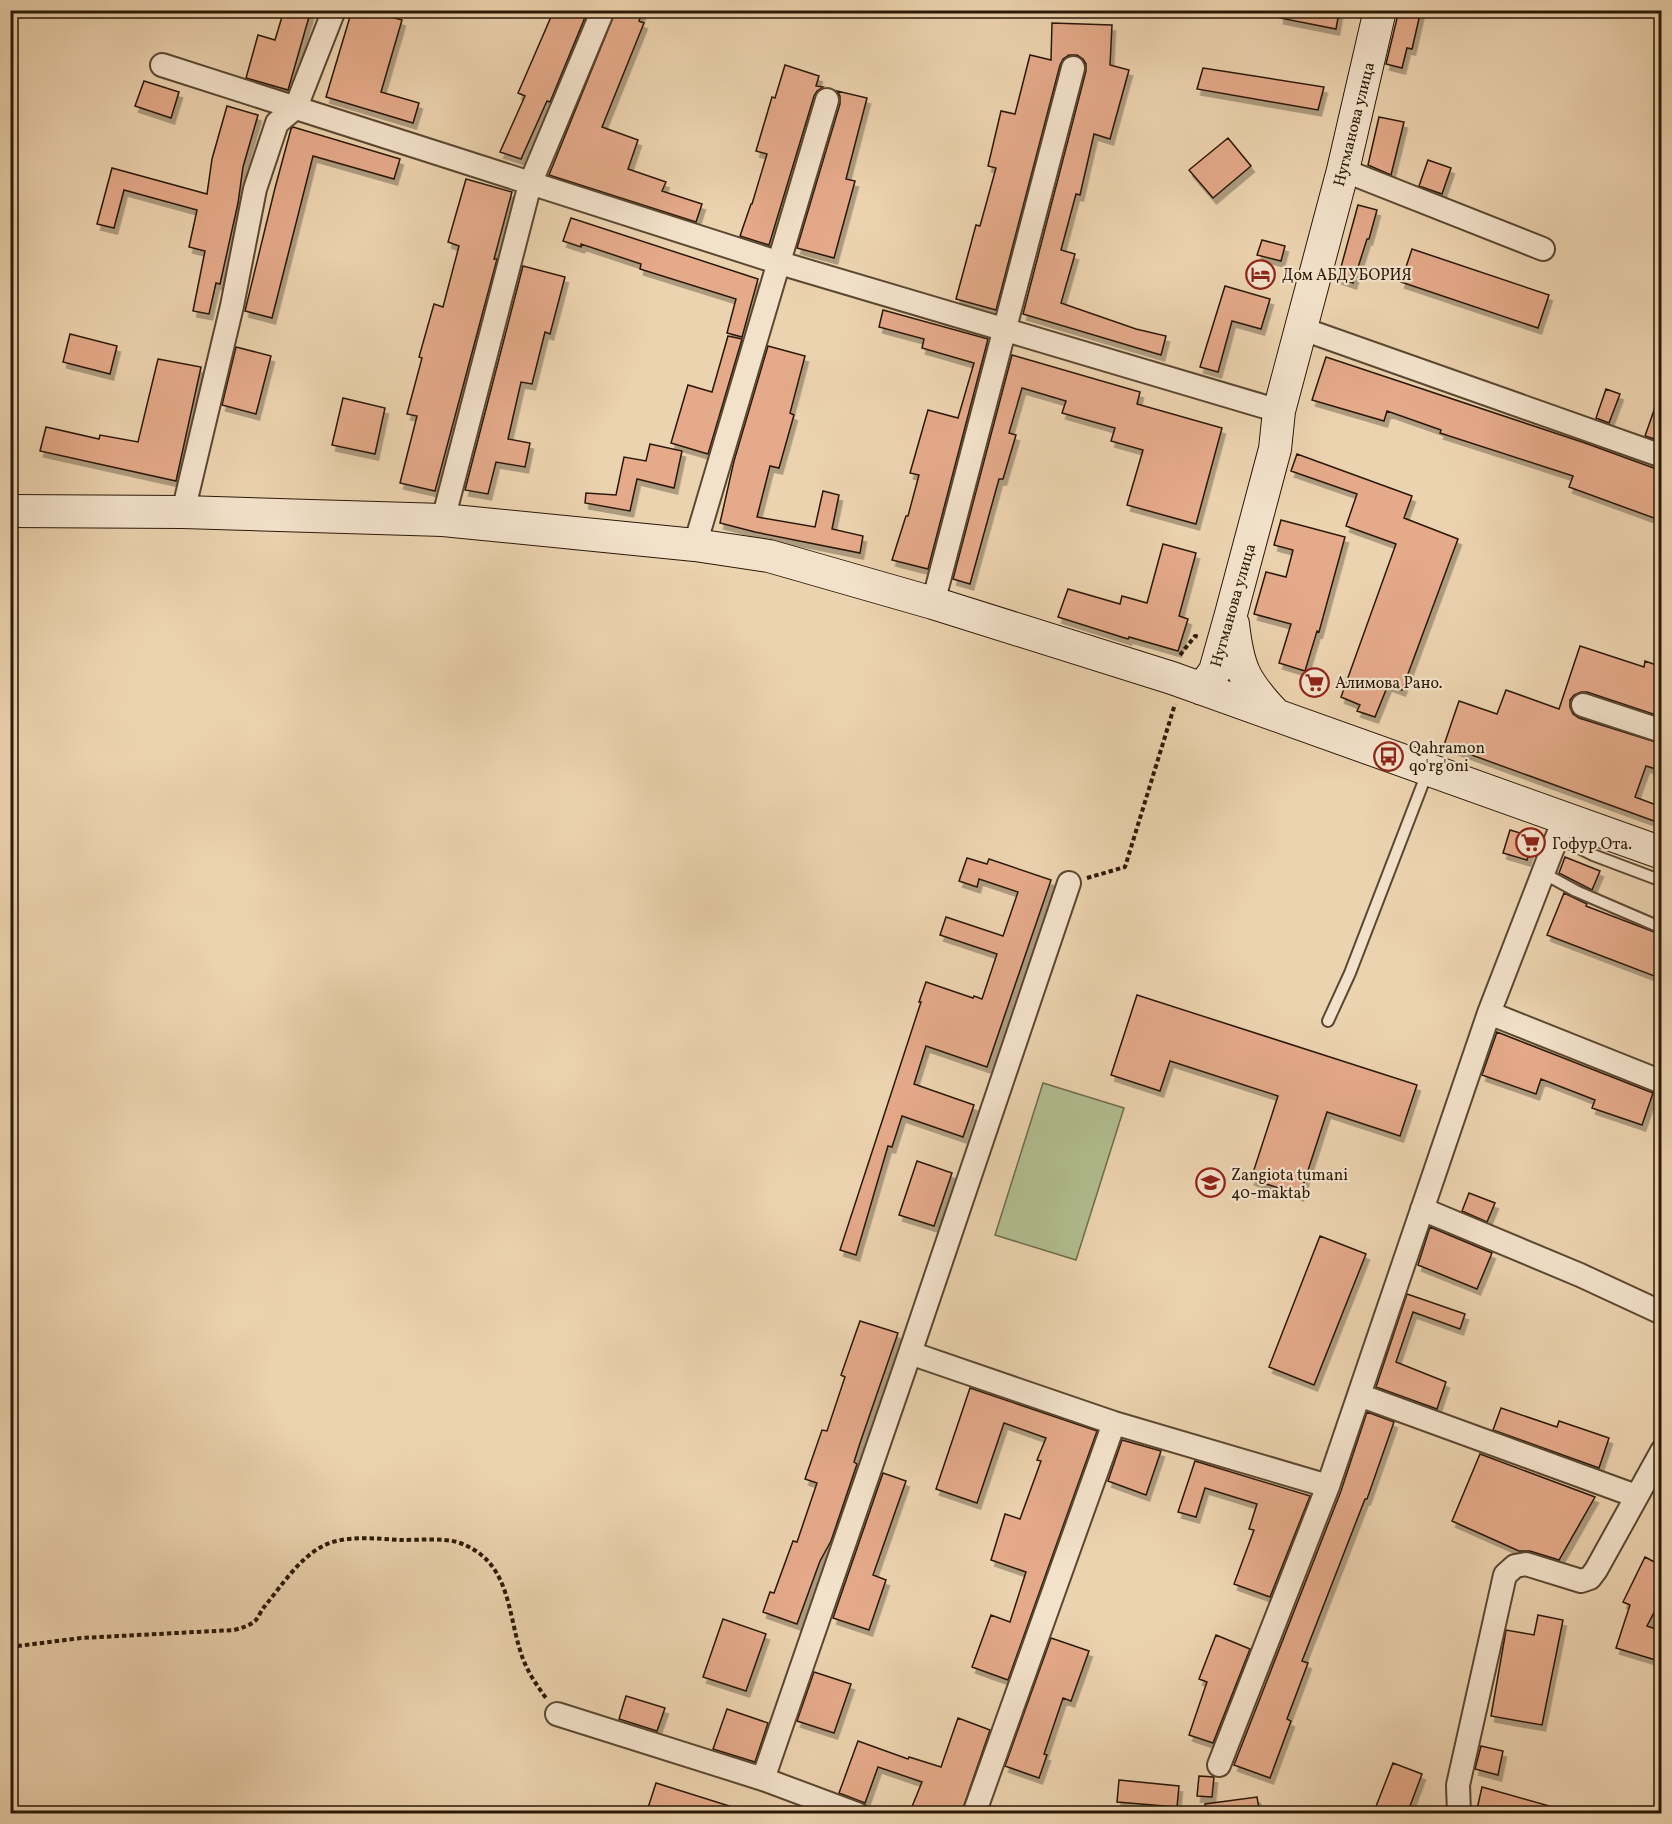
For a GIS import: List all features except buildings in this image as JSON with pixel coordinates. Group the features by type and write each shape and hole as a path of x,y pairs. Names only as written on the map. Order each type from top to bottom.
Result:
{"main road":[{"name":"Нугманова улица","path":"1202,689 1215,671 1275,449 1279,411 1343,170 1380,10"},
{"name":"Нугманова улица","path":"1202,689 1201,668 1259,446 1279,411"},
{"path":"10,511 183,512 443,520 695,545 769,556 933,603 1202,689 1274,713 1428,771 1560,828 1662,853"},
{"path":"1231,614 1235,646 1244,676 1253,691 1274,713"}],"street":[{"path":"183,512 232,306 255,189 277,123 296,107 334,10"},
{"path":"443,520 530,184 603,10"},
{"path":"162,65 780,263 1279,411"},
{"path":"933,603 1073,68"},
{"path":"695,545 827,100"},
{"path":"1343,170 1543,249"},
{"path":"1300,328 1662,456"},
{"path":"1583,705 1662,731"},
{"path":"1219,1765 1328,1486 1489,1013 1560,828"},
{"path":"763,1779 1069,883"},
{"path":"1489,1013 1662,1082"},
{"path":"1422,1209 1580,1275 1662,1313"},
{"path":"910,1353 1114,1423 1328,1486"},
{"path":"1359,1395 1636,1496"},
{"path":"974,1814 1114,1423"},
{"path":"1459,1814 1458,1785 1505,1575 1515,1566 1526,1564 1581,1581 1590,1578 1662,1450"},
{"path":"557,1714 763,1779 857,1814"}],"lane":[{"path":"1328,1021 1350,973 1428,771"},
{"path":"1560,828 1593,855 1662,881"},
{"path":"1543,873 1576,891 1662,928"}],"path":[{"path":"1177,663 1195,636 1200,637"},
{"path":"1069,883 1125,867 1175,704"},
{"path":"10,1647 81,1638 234,1630 246,1627 256,1620 263,1608 302,1562 322,1546 342,1540 374,1538 456,1542 477,1552 504,1584 524,1662 533,1680 557,1714"}],"green space":[{"path":"1043,1083 1124,1108 1076,1260 995,1235"}],"place":[{"name":"Дом АБДУБОРИЯ","path":"1261,274"},
{"name":"Алимова Рано.","path":"1314,682"},
{"name":"Qahramon qo'rg'oni","path":"1388,756"},
{"name":"Гофур Ота.","path":"1531,843"},
{"name":"Zangiota tumani 40-maktab","path":"1210,1183"}]}
